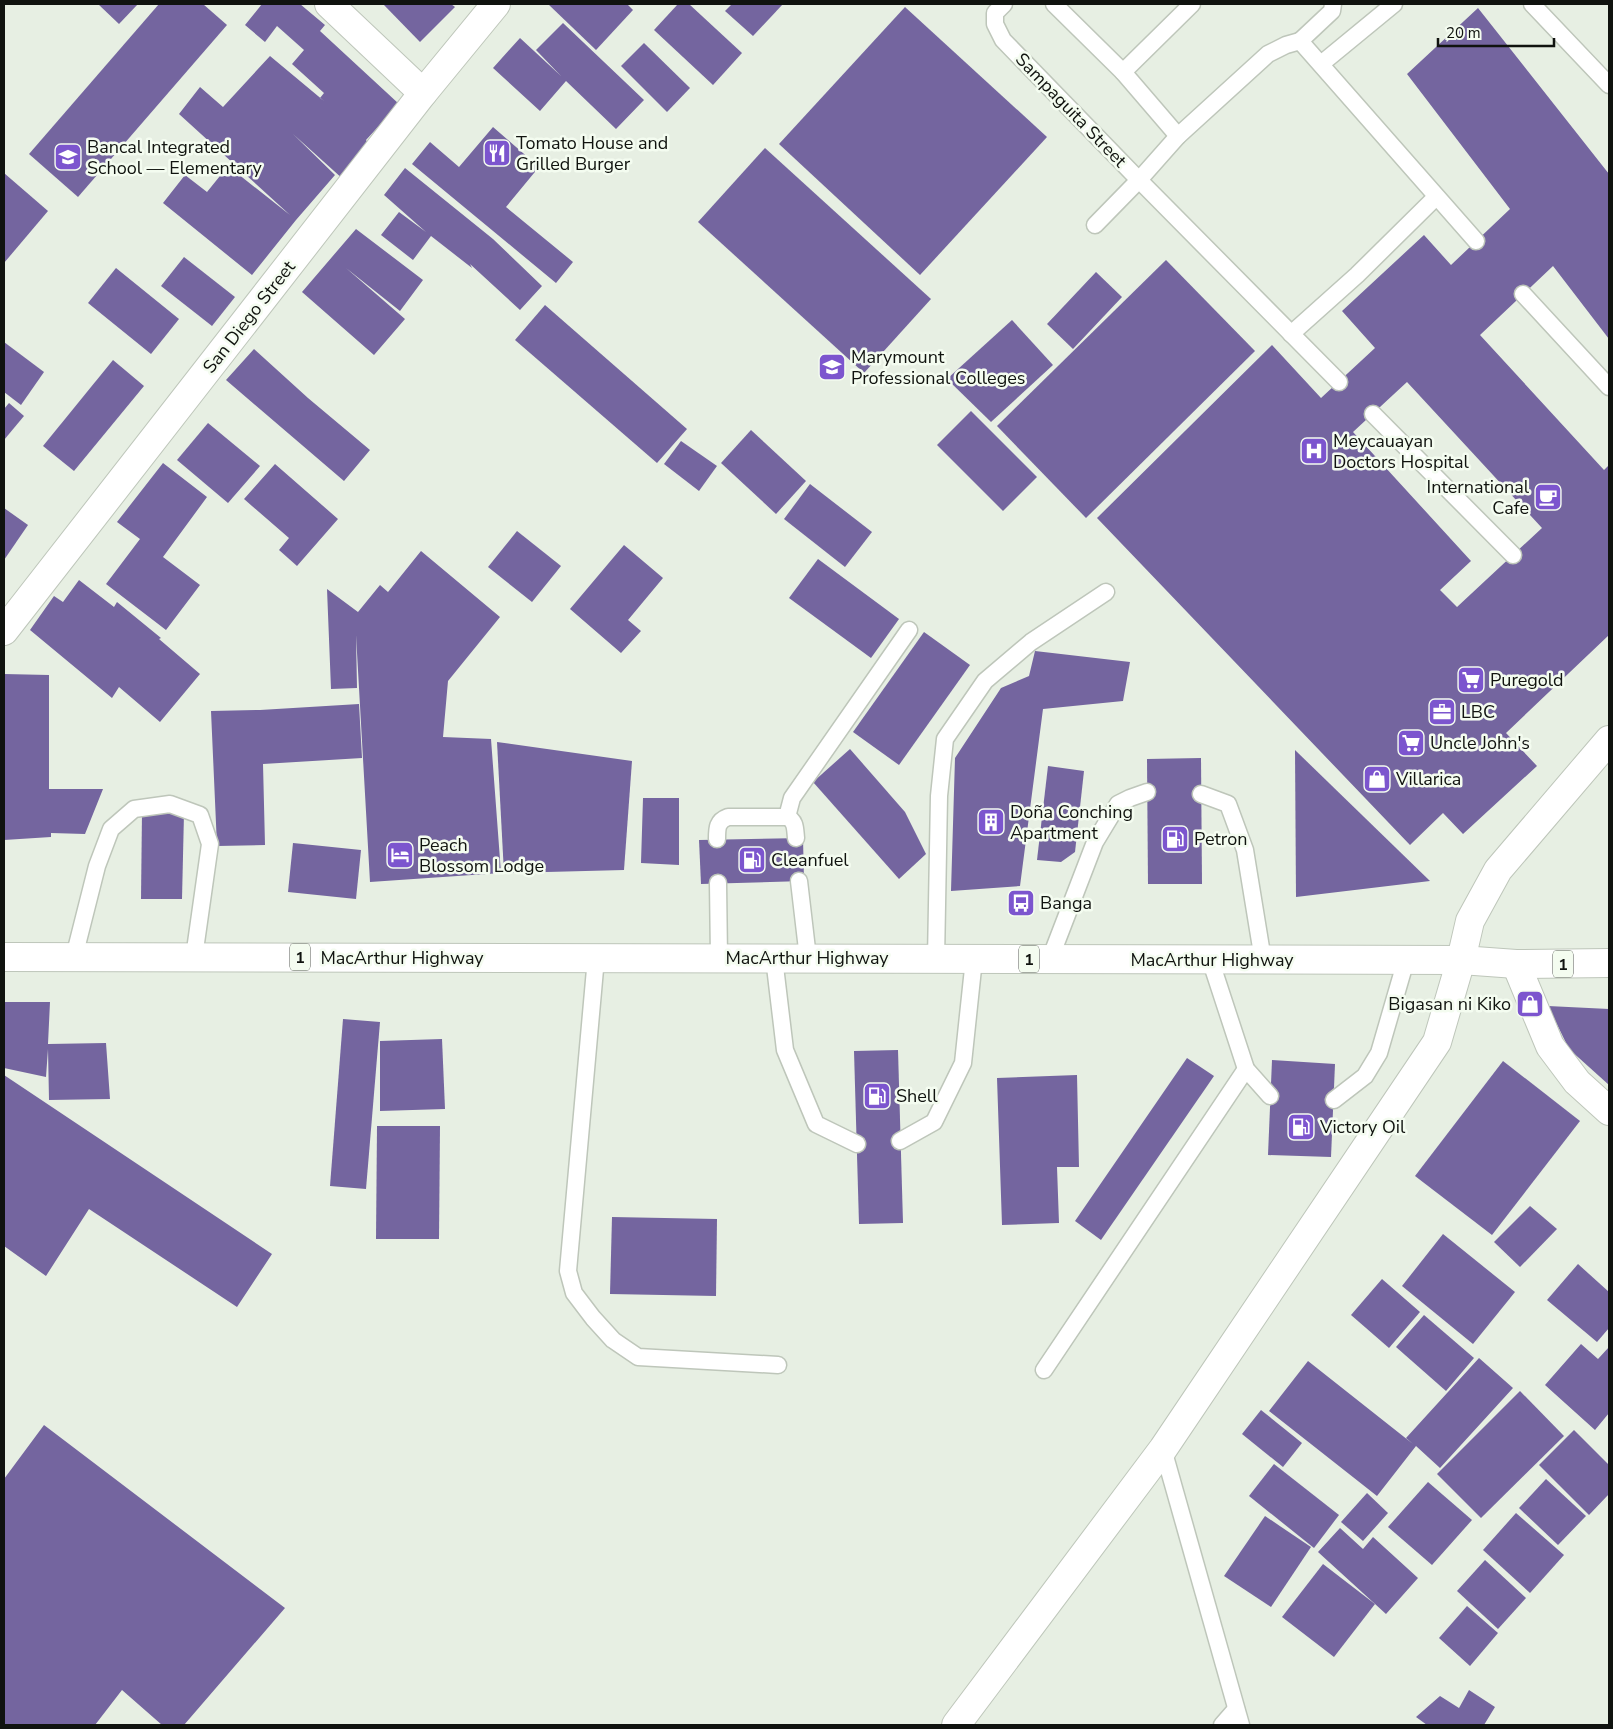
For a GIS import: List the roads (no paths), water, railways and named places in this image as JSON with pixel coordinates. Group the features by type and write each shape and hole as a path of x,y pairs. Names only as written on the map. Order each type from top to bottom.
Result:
{"main road":[{"path":"329,4 423,93"},
{"name":"San Diego Street","path":"4,631 423,93 496,4"},
{"path":"956,1725 1163,1449 1437,1042 1470,922 1498,870 1609,740"},
{"name":"MacArthur Highway","path":"4,957 1210,959 1461,960 1516,964 1609,963"},
{"path":"1516,964 1550,1046 1577,1082 1609,1112"}],"lane":[{"name":"Sampaguita Street","path":"1004,4 995,13 995,24 1004,40 1139,180 1339,382"},
{"path":"1054,4 1123,72 1178,136"},
{"path":"1123,72 1192,4"},
{"path":"1095,225 1178,136 1268,54 1286,44 1300,41 1332,11 1333,4"},
{"path":"1321,64 1394,4"},
{"path":"1532,4 1609,85"},
{"path":"1300,41 1476,241"},
{"path":"1291,334 1357,275 1436,197"},
{"path":"1523,294 1609,387"},
{"path":"1373,414 1513,555"},
{"path":"936,959 938,796 945,740 985,681 1031,642 1106,592"},
{"path":"787,817 792,798 909,630"},
{"path":"1050,959 1095,842 1118,804 1147,792"},
{"path":"1202,794 1228,804 1245,850 1263,960"},
{"path":"74,957 97,866 111,829 134,809 170,804 200,815 210,844 194,957"},
{"path":"717,839 717,825 728,816 787,817 792,819 795,825 796,838"},
{"path":"799,881 808,958"},
{"path":"718,883 719,958"},
{"path":"596,958 568,1271 574,1293 613,1340 638,1357 778,1365"},
{"path":"774,958 786,1050 816,1124 857,1144"},
{"path":"900,1141 934,1122 963,1063 974,959"},
{"path":"1210,959 1246,1069 1270,1096"},
{"path":"1334,1100 1365,1076 1379,1053 1406,960"},
{"path":"1044,1370 1246,1069"},
{"path":"1163,1449 1241,1725"},
{"path":"1222,1725 1236,1709"}],"place":[{"name":"Tomato House and Grilled Burger","path":"497,153"},
{"name":"Bancal Integrated School — Elementary","path":"68,157"},
{"name":"Marymount Professional Colleges","path":"832,367"},
{"name":"Meycauayan Doctors Hospital","path":"1314,451"},
{"name":"International Cafe","path":"1548,497"},
{"name":"Puregold","path":"1471,680"},
{"name":"LBC","path":"1442,712"},
{"name":"Uncle John's","path":"1411,743"},
{"name":"Villarica","path":"1377,779"},
{"name":"Doña Conching Apartment","path":"991,822"},
{"name":"Petron","path":"1175,839"},
{"name":"Peach Blossom Lodge","path":"400,855"},
{"name":"Cleanfuel","path":"752,860"},
{"name":"Banga","path":"1021,903"},
{"name":"Bigasan ni Kiko","path":"1530,1004"},
{"name":"Shell","path":"877,1096"},
{"name":"Victory Oil","path":"1301,1127"}]}
